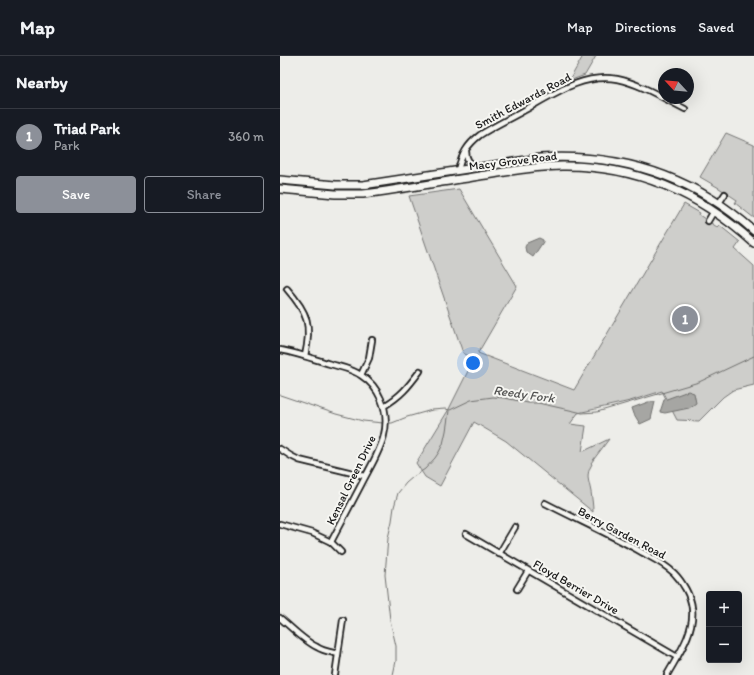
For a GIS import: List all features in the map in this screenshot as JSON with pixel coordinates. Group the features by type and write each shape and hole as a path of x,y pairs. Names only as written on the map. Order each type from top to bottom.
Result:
{"main road":[{"name":"Macy Grove Road","path":"280,180 324,184 363,185 528,159 574,157 602,159 630,164 652,171 692,188 719,203 754,231"},
{"path":"466,178 472,172 528,159"},
{"name":"Macy Grove Road","path":"280,188 335,194 359,194 540,167 595,167 638,176 660,183 688,196 714,211 754,243"},
{"path":"660,183 691,193 713,204 716,205 719,203"},
{"path":"280,188 320,188 324,184"},
{"path":"714,211 718,210 723,212 754,234"}],"street":[{"name":"Smith Edwards Road","path":"458,170 463,155 476,138 562,90 589,80 603,78 625,81 645,89 685,109"},
{"path":"466,151 468,161 476,167"},
{"path":"719,203 725,194"},
{"path":"708,221 714,211"},
{"path":"288,290 298,301 304,311 308,324 309,334 305,356"},
{"path":"361,375 369,358 372,340"},
{"name":"Kensal Green Drive","path":"280,350 305,356 361,375 375,388 384,406 386,422 384,438 381,446 331,542"},
{"path":"384,406 402,394 420,371"},
{"path":"280,450 300,460 366,476"},
{"name":"Berry Garden Road","path":"545,503 611,535 652,558 673,572 679,579 689,597 692,612 687,639 667,675"},
{"path":"280,524 312,533 331,542 340,552"},
{"path":"499,554 515,527"},
{"name":"Floyd Berrier Drive","path":"466,534 677,657"},
{"path":"517,589 528,571"},
{"path":"280,618 317,648 338,654"},
{"path":"335,675 342,620"}],"shaded area":[{"path":"583,56 596,56 585,75 569,81"},
{"path":"726,133 754,145 754,218 735,203 737,200 700,177"},
{"path":"459,189 517,286 478,353 574,390 684,204 700,213 699,215 717,227 719,225 740,242 735,249 754,266 754,385 733,390 723,397 699,421 677,420 662,391 630,401 578,413 570,424 586,426 582,452 609,439 591,463 589,472 588,478 593,512 506,441 474,422 440,486 425,477 416,463 449,409 474,359 463,353 409,196"},
{"path":"539,238 543,240 543,242 533,257 526,252 525,247 527,243"},
{"path":"688,391 694,393 696,403 689,408 665,413 660,412 664,400"},
{"path":"648,402 655,402 651,419 640,424 632,408"}],"waterway":[{"name":"Reedy Fork","path":"388,423 432,410 450,410 471,400 493,397 528,403 538,403 582,413 597,412 699,382 754,356"},
{"path":"280,395 336,414 363,421 383,423"},
{"name":"Reedy Fork","path":"393,675 396,661 396,646 390,620 385,575 388,538 394,507 398,493 406,483 425,469 439,452 443,444 449,411"}],"place":[{"name":"Triad Park","path":"685,319"}]}
